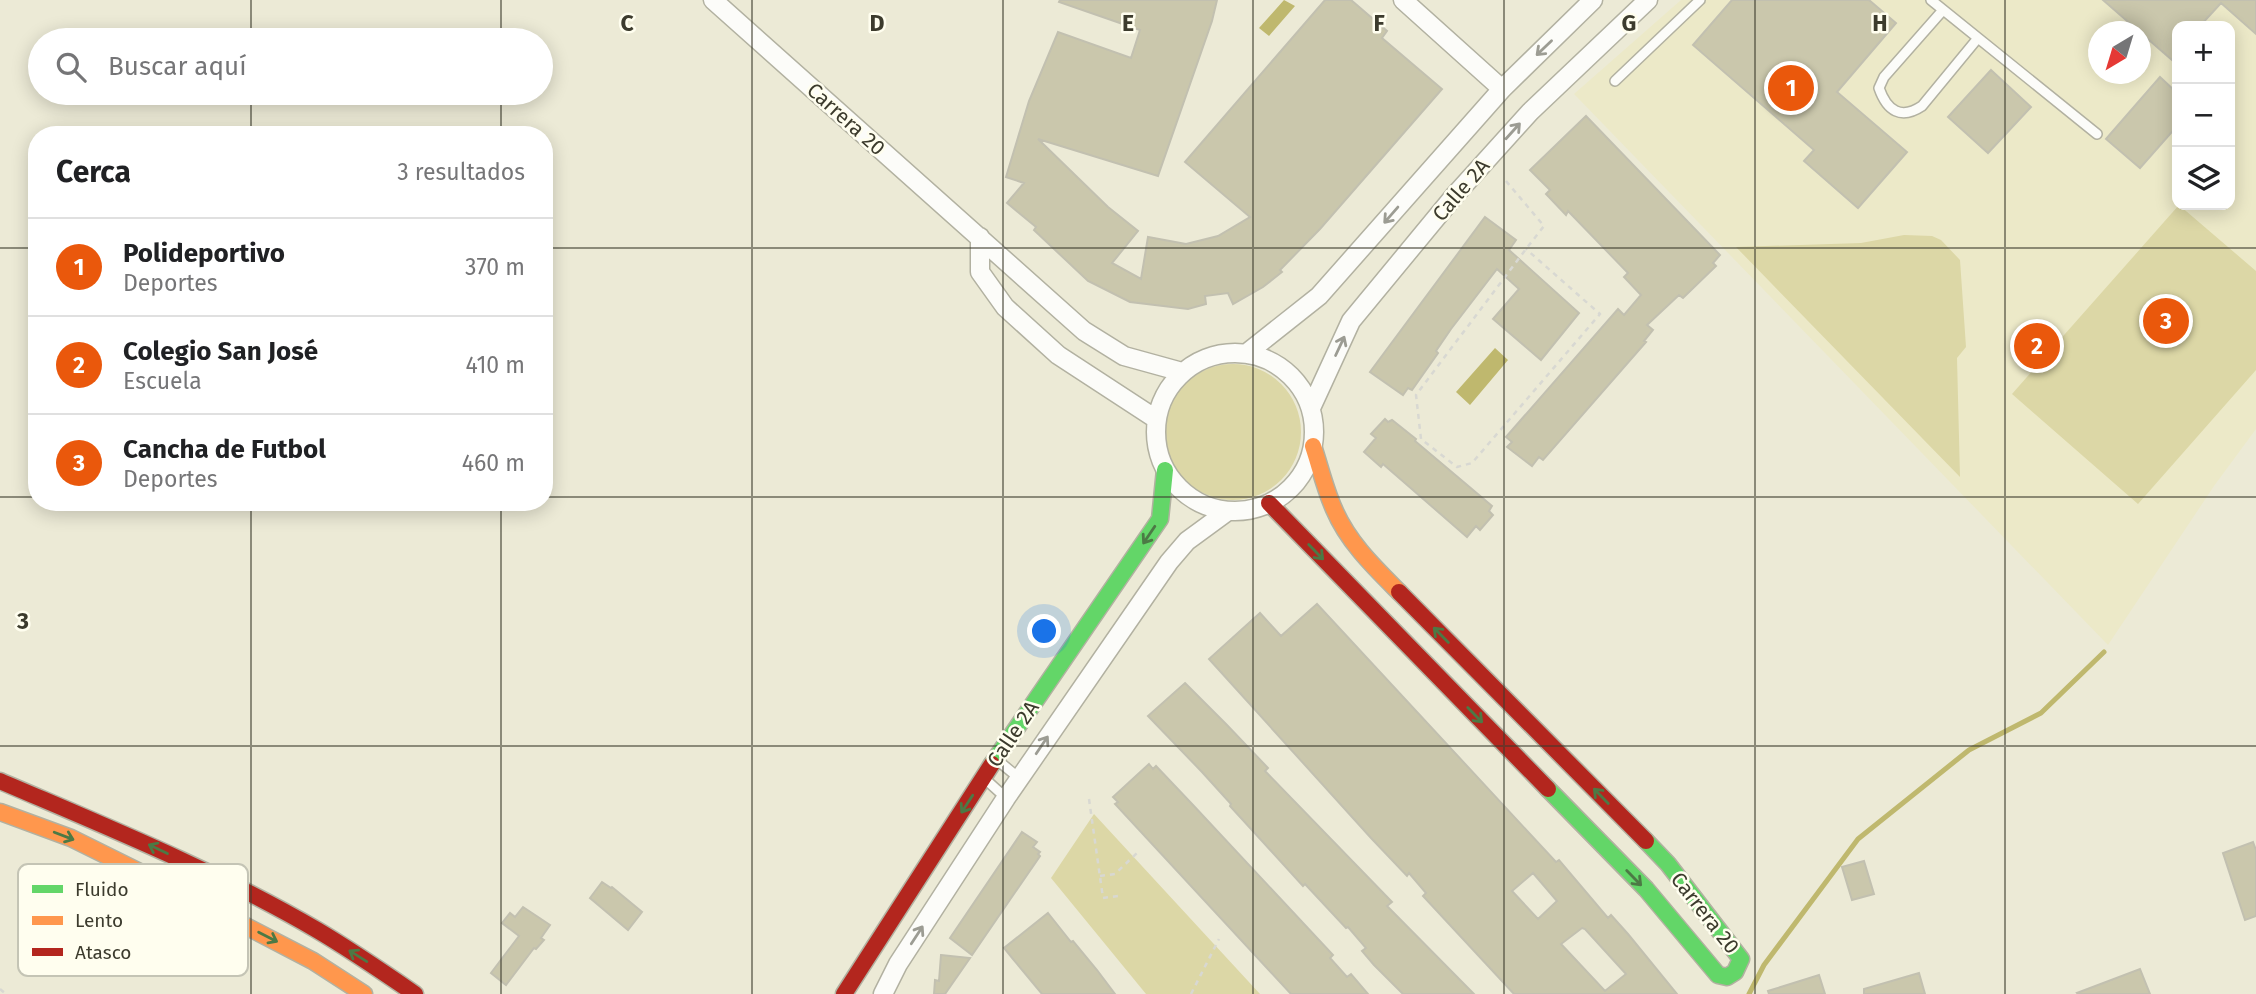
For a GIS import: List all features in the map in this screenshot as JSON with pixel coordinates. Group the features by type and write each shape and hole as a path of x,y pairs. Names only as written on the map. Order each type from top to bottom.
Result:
{"main road":[{"name":"Carrera 20","path":"1269,503 1646,890 1718,975 1727,977 1735,972 1741,959 1668,864 1367,561 1345,531 1333,508 1313,446"},
{"name":"Calle 2A","path":"844,994 996,759 1160,519 1165,470"},
{"path":"0,780 189,864"},
{"path":"0,812 71,838 123,864"},
{"path":"248,892 327,936 415,994"},
{"path":"248,927 313,961 364,994"}],"street":[{"name":"Carrera 20","path":"713,0 1084,331 1108,348 1142,362 1182,372"},
{"path":"1403,0 1502,89"},
{"name":"Calle 2A","path":"1247,353 1319,296 1502,89 1593,0"},
{"name":"Calle 2A","path":"1311,408 1351,321 1455,195 1530,112 1648,0"},
{"path":"980,237 980,272 1005,307 1058,355 1156,419"},
{"path":"1223,353 1247,353 1268,359 1287,371 1301,388 1311,408 1315,434 1313,446 1310,459 1298,482 1278,499 1254,510 1228,512 1203,505 1181,491 1165,470 1156,446 1156,419 1164,393 1182,372 1201,359 1223,353"},
{"name":"Calle 2A","path":"883,994 898,964 1019,778 1169,562 1187,541 1228,512"}],"lane":[{"path":"1615,81 1700,0"},
{"path":"1931,0 2097,134"},
{"path":"1943,10 1884,78 1879,89 1883,102 1896,112 1911,114 1922,106 1978,38"},
{"path":"996,759 1019,778"},
{"path":"984,778 1006,798"}],"path":[{"path":"1506,181 1544,226 1416,395 1421,439 1457,467 1472,463 1600,314 1526,250"},
{"path":"1089,799 1103,898 1118,896"},
{"path":"1100,876 1115,874 1138,852"},
{"path":"1191,994 1219,939"},
{"path":"0,989 6,994"}],"shaded area":[{"path":"1284,0 1295,6 1269,36 1259,28"},
{"path":"1681,0 2256,0 2256,429 2214,486 2108,645 1574,94"},
{"path":"2175,210 2185,210 2256,271 2256,370 2138,504 2012,394"},
{"path":"1904,235 1932,236 1941,240 1960,260 1966,347 1957,358 1960,477 1736,247 1861,243"},
{"path":"1495,348 1508,360 1470,405 1456,392"},
{"path":"1233,364 1259,369 1281,384 1296,406 1301,432 1296,458 1281,480 1259,495 1233,500 1207,495 1185,480 1170,458 1165,432 1170,406 1185,384 1207,369"},
{"path":"1094,814 1260,994 1146,994 1051,878"}],"building":[{"path":"1217,0 1158,176 1038,139 1108,207 1138,231 1112,263 1141,279 1148,237 1186,244 1218,236 1250,217 1185,162 1325,0 1351,0 1387,31 1382,38 1442,89 1320,229 1280,270 1282,272 1263,287 1233,304 1228,293 1205,296 1206,304 1188,309 1130,302 1088,281 1034,230 1036,227 1007,203 1024,183 1006,177 1029,101 1058,32 1131,58 1140,30 1059,2"},
{"path":"1732,0 1869,0 1896,23 1837,92 1907,152 1858,208 1804,161 1814,150 1693,45"},
{"path":"2103,0 2256,0 2256,34 2221,3 2205,21 2172,21 2172,60 2151,42 2151,21 2127,21"},
{"path":"1991,70 2031,107 1988,153 1948,117"},
{"path":"2160,77 2172,88 2172,132 2140,168 2106,139"},
{"path":"1586,116 1720,255 1713,263 1716,266 1683,298 1679,295 1647,325 1653,330 1644,341 1646,342 1543,460 1539,457 1532,466 1507,447 1512,442 1506,437 1618,309 1624,315 1641,295 1624,277 1628,273 1568,211 1566,215 1546,194 1550,190 1530,170"},
{"path":"1485,217 1516,240 1509,250 1579,313 1541,360 1493,319 1519,289 1497,269 1451,329 1412,390 1408,388 1403,395 1370,372"},
{"path":"1385,419 1388,422 1392,420 1416,439 1415,441 1492,506 1489,511 1493,515 1480,530 1476,526 1467,537 1383,464 1381,467 1364,452 1376,438 1371,434"},
{"path":"1317,604 1556,862 1559,860 1608,918 1611,915 1677,994 1514,994 1423,896 1426,893 1409,873 1407,876 1371,838 1209,659 1260,613 1281,636","holes":["1533,873 1557,901 1538,919 1512,891","1582,928 1626,974 1605,991 1561,944"]},
{"path":"1185,683 1268,768 1265,771 1392,902 1387,906 1474,994 1403,994 1374,965 1362,951 1366,948 1348,927 1346,928 1305,884 1303,886 1202,772 1148,716"},
{"path":"1149,764 1153,769 1156,766 1333,955 1330,958 1347,977 1351,974 1368,994 1291,994 1115,804 1118,802 1113,797"},
{"path":"1022,832 1037,842 1033,847 1040,852 1040,856 972,955 950,938"},
{"path":"2253,842 2256,850 2256,916 2245,920 2223,853"},
{"path":"1864,861 1874,894 1852,900 1842,867"},
{"path":"602,882 642,912 628,930 590,898"},
{"path":"523,907 550,925 541,938 544,940 534,948 506,985 491,973 519,936 502,923 510,913 515,917"},
{"path":"1048,913 1115,994 1042,994 1013,959 1004,948"},
{"path":"941,955 970,958 945,994 934,994 935,980 939,981"},
{"path":"2140,969 2150,994 2077,993"},
{"path":"1919,973 1925,994 1864,994 1864,989"},
{"path":"1819,975 1825,994 1769,994 1768,991"}],"waterway":[{"path":"1749,994 1764,965 1858,839 1969,750 2041,713 2104,652"}],"traffic: fast":[{"path":"992,764 1160,519 1165,470"},
{"path":"1548,789 1646,889 1718,975 1727,977 1735,972 1741,959 1668,864 1646,841"}],"traffic: slow":[{"path":"1313,446 1328,494 1340,521 1362,554 1399,592"},
{"path":"0,812 71,838 123,864"},
{"path":"248,927 313,961 364,994"}],"traffic: jam":[{"path":"1269,503 1548,789"},
{"path":"1399,592 1646,841"},
{"path":"844,994 992,764"},
{"path":"0,781 189,864"},
{"path":"248,892 330,938 415,994"}],"place":[{"name":"Polideportivo","path":"1791,88"},
{"name":"Cancha de Futbol","path":"2166,321"},
{"name":"Colegio San José","path":"2037,346"}]}
